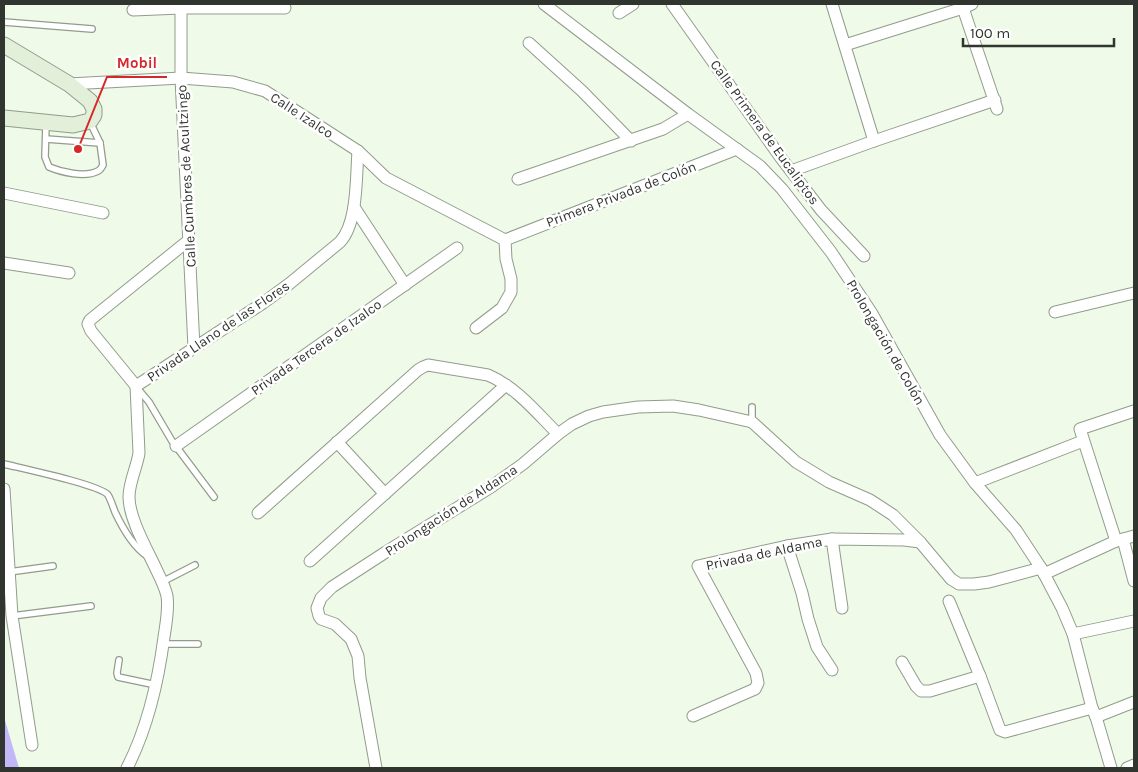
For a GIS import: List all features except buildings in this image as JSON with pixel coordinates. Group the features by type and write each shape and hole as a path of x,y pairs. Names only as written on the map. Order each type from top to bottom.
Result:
{"main road":[{"path":"4,45 69,84 90,101 94,109 94,115 90,120 73,125 4,118"}],"street":[{"name":"Prolongación de Colón","path":"544,4 688,114 760,166 782,189 831,252 871,312 940,435 975,483 1016,530 1042,571 1062,608 1073,634 1111,768"},
{"path":"618,13 633,4"},
{"name":"Calle Primera de Eucaliptos","path":"672,4 791,171 821,210 864,256"},
{"path":"832,4 874,141"},
{"path":"791,171 874,141 996,104 969,5 845,45"},
{"path":"134,10 181,6 285,8"},
{"name":"Calle Cumbres de Acultzingo","path":"181,6 181,78 194,348"},
{"path":"530,44 582,91 631,141"},
{"name":"Calle Izalco","path":"69,84 181,78 233,82 265,91 358,151 386,178 505,240"},
{"path":"518,179 663,129 688,114"},
{"name":"Primera Privada de Colón","path":"505,240 736,149"},
{"path":"358,151 354,207 405,285"},
{"path":"4,193 103,213"},
{"name":"Privada Llano de las Flores","path":"189,240 90,320 88,324 91,331 136,386 264,304 335,247 348,230 354,207"},
{"path":"476,328 502,308 511,292 505,240"},
{"name":"Privada Tercera de Izalco","path":"176,446 457,248"},
{"path":"4,263 68,274"},
{"path":"1055,312 1134,293"},
{"path":"258,513 423,367 433,366 488,375 498,379 517,394 558,434"},
{"path":"310,561 506,385"},
{"path":"127,768 147,720 156,685 167,603 165,589 134,519 129,498 139,453 136,386"},
{"name":"Prolongación de Aldama","path":"376,768 360,678 358,656 351,639 335,624 321,619 318,612 318,604 321,598 332,587 491,487 528,460 558,434 572,424 589,416 619,408 673,406 687,407 752,422 796,462 829,482 870,500 893,515 920,542 951,579 959,584 989,582 1042,571"},
{"path":"1134,412 1080,429 1083,442 1134,581"},
{"path":"337,442 385,494"},
{"path":"975,483 1083,442"},
{"path":"4,489 9,572 8,617 32,745"},
{"path":"1042,571 1119,540 1134,536"},
{"path":"832,539 842,608"},
{"name":"Privada de Aldama","path":"693,716 755,689 758,683 756,673 698,566 787,546 832,539 920,542"},
{"path":"787,546 817,647 832,670"},
{"path":"949,601 1000,730 1006,732 1134,702"},
{"path":"1073,634 1134,622"},
{"path":"902,662 921,691 930,691 980,676"},
{"path":"1127,768 1134,765"}],"lane":[{"path":"4,22 92,29"},
{"path":"46,122 45,157 48,167 67,174 89,174 99,171 103,165 100,143 90,120"},
{"path":"46,139 100,143"},
{"name":"Privada Llano de las Flores","path":"136,386 149,402 168,435 214,497"},
{"path":"752,407 752,422"},
{"path":"4,464 88,485 104,491 111,500 122,526 139,549 151,558"},
{"path":"162,582 195,565"},
{"path":"9,572 53,566"},
{"path":"8,617 91,606"},
{"path":"163,644 198,644"},
{"path":"119,660 116,675 118,677 156,685"}],"shaded area":[{"path":"4,717 19,768 4,768"}],"place":[{"name":"Mobil","path":"78,149"}]}
